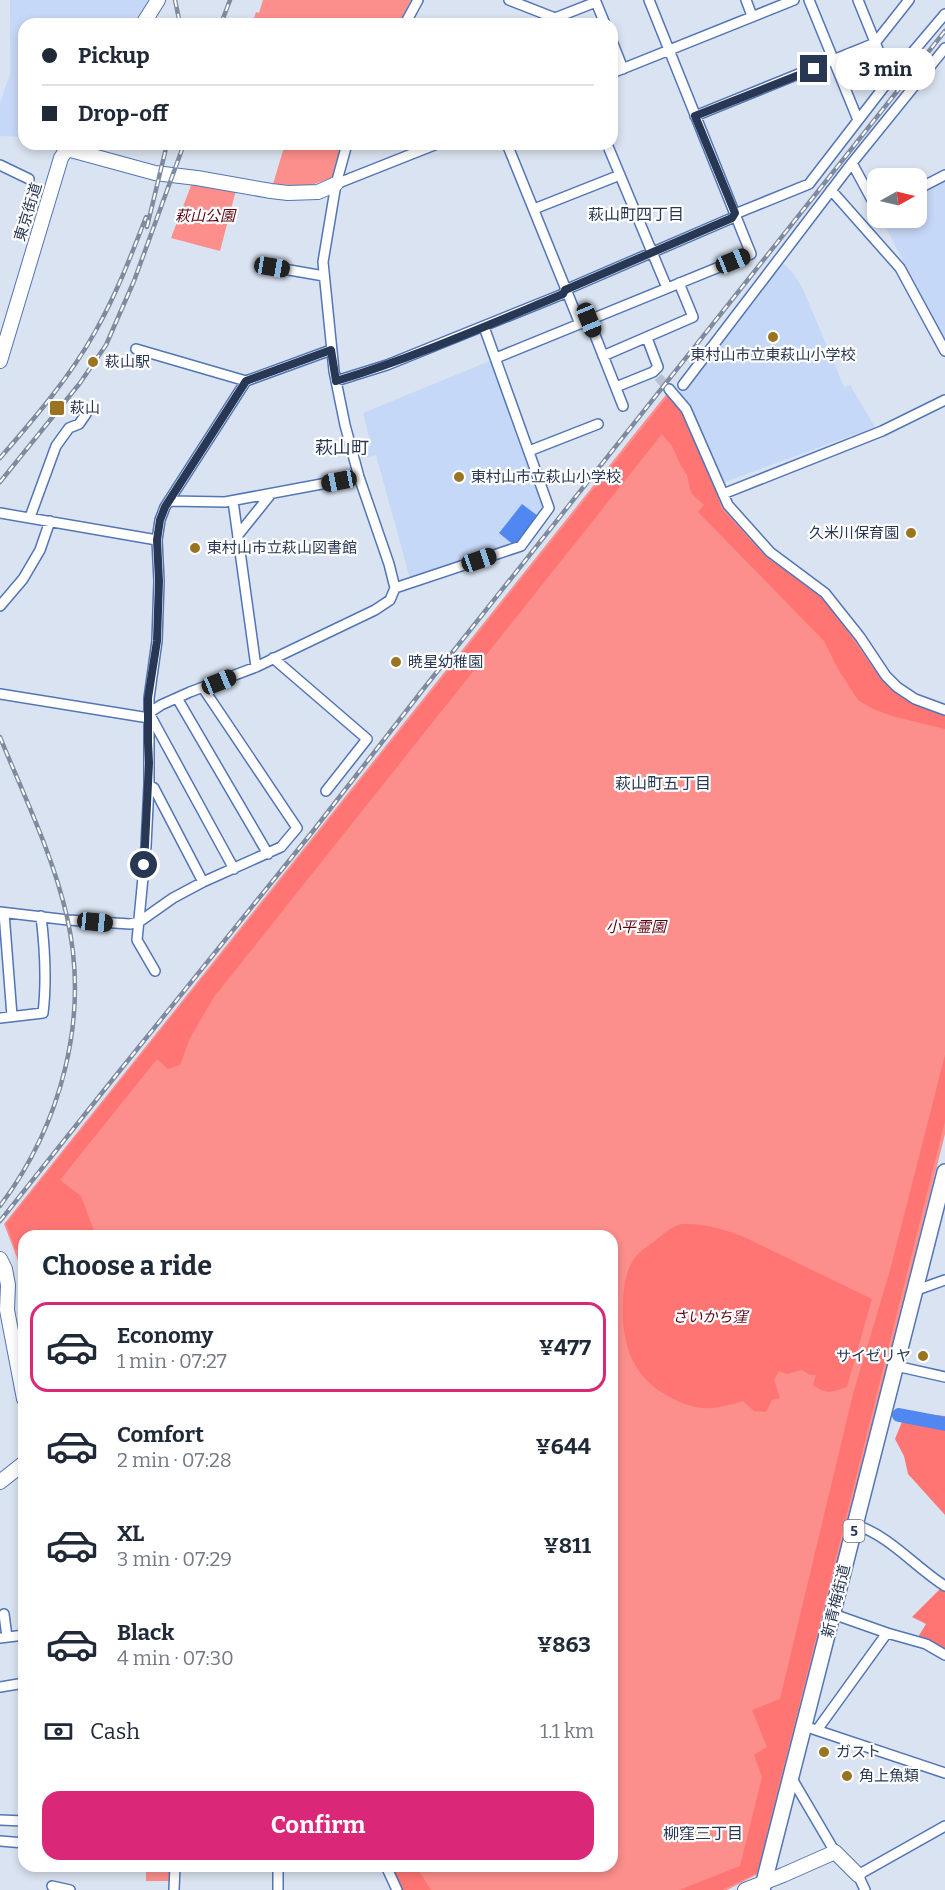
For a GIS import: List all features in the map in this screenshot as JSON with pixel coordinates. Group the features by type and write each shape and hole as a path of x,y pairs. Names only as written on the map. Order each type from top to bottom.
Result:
{"main road":[{"name":"新青梅街道","path":"763,1886 791,1777 811,1728 833,1614 945,1172"}],"street":[{"path":"147,18 158,0"},
{"path":"408,18 417,0"},
{"path":"509,0 550,18"},
{"path":"496,358 751,254 649,0"},
{"path":"746,0 752,16"},
{"path":"618,71 794,0"},
{"path":"809,0 858,120"},
{"path":"858,0 890,80"},
{"path":"695,116 875,43 909,0"},
{"path":"563,18 596,2 603,18"},
{"path":"336,381 387,365 484,327 563,294 565,290 651,251 732,218 735,213 809,184 945,14"},
{"path":"682,385 852,163 945,48"},
{"path":"618,56 623,69"},
{"name":"東京街道","path":"0,361 61,158 66,150"},
{"path":"81,150 155,173 279,192 318,192 421,150"},
{"path":"0,694 149,715 161,705 256,668 375,610 390,600 395,588 359,477 345,425 331,350 324,276 324,250 336,184 345,150"},
{"path":"509,150 565,290 603,357 623,406"},
{"path":"609,150 667,288"},
{"path":"852,163 867,191"},
{"path":"0,165 29,179"},
{"path":"927,184 945,175"},
{"path":"534,209 620,176"},
{"path":"831,190 900,268 945,351"},
{"path":"272,267 324,276"},
{"path":"603,357 693,317 679,283"},
{"path":"395,588 521,546 549,508 484,327"},
{"path":"616,387 656,375 658,367 647,338"},
{"path":"136,349 246,381 331,350"},
{"path":"155,971 137,940 146,846 149,785 148,698 157,641 159,581 157,540 160,520 246,381"},
{"path":"669,389 686,410 728,505 770,552 825,592 892,682 915,699 945,710"},
{"path":"723,494 882,431 945,400"},
{"path":"30,517 56,446 69,428 79,424 86,414"},
{"path":"529,451 598,424"},
{"path":"170,501 233,501 359,477"},
{"path":"238,535 271,494"},
{"path":"233,501 256,668"},
{"path":"0,513 157,540"},
{"path":"0,606 23,579 40,550 50,521"},
{"path":"273,658 367,739 326,791"},
{"path":"12,1016 2,912 109,924 139,922 173,898 203,882 281,847 297,828 203,688"},
{"path":"177,698 268,854"},
{"path":"149,715 234,869"},
{"path":"149,785 154,788 203,882"},
{"path":"0,1018 43,1013 46,960 41,916"},
{"path":"2,1266 8,1285 4,1300 18,1368"},
{"path":"914,1291 945,1281"},
{"path":"896,1366 945,1377"},
{"path":"0,1482 18,1468"},
{"path":"856,1525 868,1529 945,1586"},
{"path":"4,1614 3,1637 18,1636"},
{"path":"833,1614 886,1633 926,1644 945,1655"},
{"path":"886,1633 811,1728 945,1773"},
{"path":"0,1687 18,1684"},
{"path":"791,1777 835,1851 858,1875 866,1890"},
{"path":"0,1820 18,1821"},
{"path":"858,1875 945,1826"},
{"path":"0,1841 18,1842"},
{"path":"745,1890 763,1886 835,1851"},
{"path":"174,1872 174,1890"},
{"path":"278,1872 278,1890"},
{"path":"389,1872 397,1890"},
{"path":"52,1886 70,1890"}],"shaded area":[{"path":"10,0 152,0 141,18 18,18 18,137 0,136 0,103 10,74"},
{"path":"945,178 945,343 886,228 927,228 927,188"},
{"name":"東村山市立東萩山小学校","path":"781,261 794,274 803,289 844,387 850,385 875,427 722,483 677,396"},
{"name":"東村山市立萩山小学校","path":"492,360 546,508 519,544 410,579 376,455 361,459 358,450 371,445 363,413"}],"green space":[{"path":"263,0 411,0 402,18 254,18 256,12 259,13"},
{"path":"283,150 339,150 332,178 308,186 273,184"},
{"name":"萩山公園","path":"192,183 236,190 220,251 171,238"},
{"name":"小平霊園","path":"668,392 684,411 717,486 723,507 767,556 824,595 884,679 945,714 945,1134 760,1873 727,1890 402,1890 394,1872 618,1872 618,1230 18,1230 18,1260 4,1224"},
{"path":"668,396 682,412 715,486 721,508 766,557 822,596 882,680 895,692 912,702 945,716 945,729 892,716 858,700 838,669 824,641 698,512 704,505 691,493 687,475 672,446 662,434 214,997 190,1038 180,1065 168,1069 157,1059 60,1180 81,1196 94,1230 18,1230 18,1251 6,1224"},
{"path":"945,1055 945,1121 757,1873 722,1890 679,1890 740,1866 762,1777 754,1755 767,1747 752,1710 780,1699 853,1394 889,1274"},
{"name":"さいかち窪","path":"682,1224 713,1227 742,1236 872,1299 847,1387 826,1391 813,1385 816,1375 810,1375 802,1370 787,1374 779,1371 774,1380 780,1398 772,1400 766,1412 754,1411 743,1401 712,1408 693,1407 668,1396 646,1380 632,1359 625,1335 623,1307 625,1280 637,1255 668,1231"},
{"path":"906,1412 945,1416 945,1515 908,1474 904,1456 895,1439"},
{"path":"941,1588 945,1590 945,1652 918,1637 926,1624 912,1617"},
{"path":"146,1872 172,1872 172,1881 146,1881"},
{"path":"395,1872 420,1872 431,1890 403,1890"}],"water":[{"path":"522,504 538,516 515,546 499,533"}],"waterway":[{"path":"899,1415 945,1424"}],"tunnel":[{"path":"658,377 669,389"}],"railway":[{"path":"175,0 179,18"},
{"path":"223,18 230,0"},
{"path":"0,1221 313,831 945,31"},
{"path":"147,227 166,150"},
{"path":"0,482 80,383 106,345 134,281 182,150"},
{"path":"0,458 51,397 85,349 116,290 146,217"},
{"path":"0,737 37,826 61,894 73,955 75,993 72,1031 65,1069 54,1106 39,1141 0,1206"}],"place":[{"name":"東村山市立東萩山小学校","path":"773,337"},
{"name":"萩山駅","path":"93,362"},
{"name":"萩山","path":"57,408"},
{"name":"東村山市立萩山小学校","path":"459,477"},
{"name":"久米川保育園","path":"911,533"},
{"name":"東村山市立萩山図書館","path":"195,548"},
{"name":"暁星幼稚園","path":"396,662"},
{"name":"サイゼリヤ","path":"923,1356"},
{"name":"ガスト","path":"824,1752"},
{"name":"角上魚類","path":"847,1776"}],"district":[{"name":"萩山町四丁目","path":"636,214"},
{"name":"萩山町","path":"342,448"},
{"name":"萩山町五丁目","path":"663,783"},
{"name":"柳窪三丁目","path":"703,1833"}],"route":[{"path":"144,865 149,763 148,698 157,641 159,581 157,540 160,520 165,507 246,381 331,350 336,381 358,375 563,294 565,290 651,251 732,218 735,213 695,116 814,69"}]}
